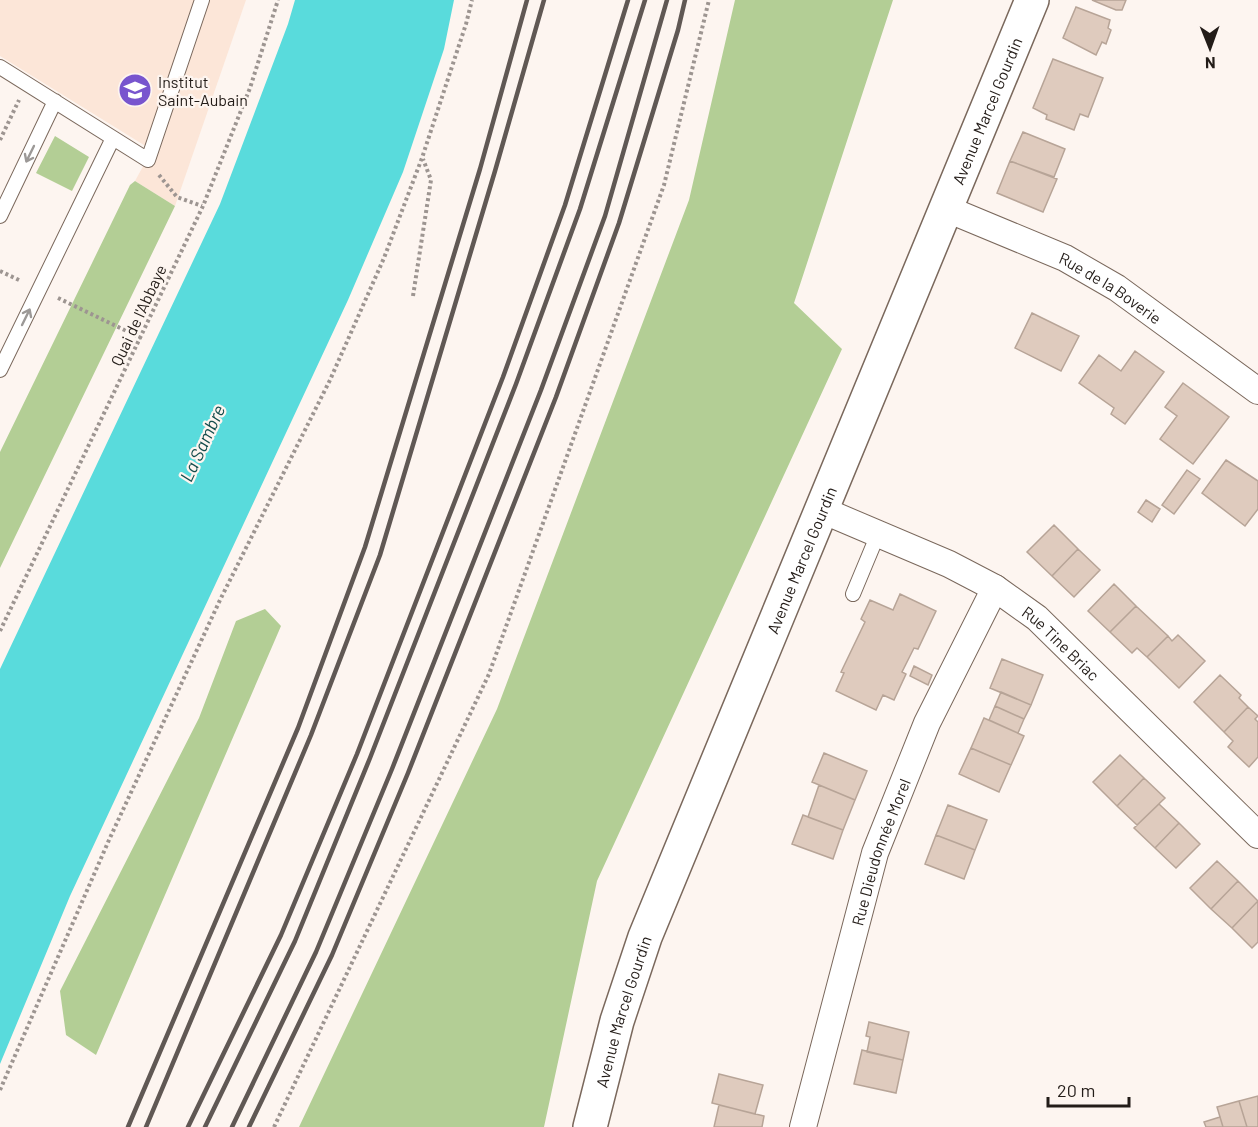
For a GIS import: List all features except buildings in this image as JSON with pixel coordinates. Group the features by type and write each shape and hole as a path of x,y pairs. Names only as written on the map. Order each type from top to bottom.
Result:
{"street":[{"name":"Avenue Marcel Gourdin","path":"590,1127 617,1021 645,937 1032,0"},
{"name":"Rue de la Boverie","path":"947,209 1065,258 1117,288 1258,391"},
{"name":"Rue Tine Briac","path":"822,510 949,564 995,588 1037,618 1258,835"},
{"name":"Rue Dieudonnée Morel","path":"803,1127 875,853 927,723 995,588"}],"lane":[{"path":"0,67 148,160 202,0"},
{"path":"0,216 55,101"},
{"path":"0,370 113,138"},
{"path":"853,594 878,534"}],"path":[{"name":"Quai de l'Abbaye","path":"0,631 203,206 250,88 278,0"},
{"path":"0,1090 133,788 220,600 330,380 384,258 422,158 472,0"},
{"path":"274,1127 489,674 664,185 709,0"},
{"path":"0,140 2,130 27,84"},
{"path":"413,296 431,180 422,158"},
{"path":"148,160 177,197 203,206"},
{"path":"0,271 141,338"}],"shaded area":[{"name":"Institut Saint-Aubain","path":"0,0 246,0 175,206 135,181 152,150 0,56"}],"green space":[{"path":"735,0 893,0 794,303 842,349 597,881 544,1127 299,1127 497,709 689,200"},
{"path":"55,136 89,157 72,191 36,173"},
{"path":"135,181 175,206 0,568 0,452 130,185"},
{"path":"265,609 281,626 96,1055 66,1035 60,991 199,718 236,621"}],"water":[{"name":"La Sambre","path":"295,0 454,0 444,49 403,172 348,300 70,896 0,1064 0,669 220,204"}],"railway":[{"path":"128,1127 298,728 365,547 480,169 527,0"},
{"path":"146,1127 311,735 380,555 544,0"},
{"path":"188,1127 281,935 357,754 503,377 565,205 628,0"},
{"path":"205,1127 295,941 370,758 516,384 580,209 645,0"},
{"path":"232,1127 316,952 392,769 541,390 605,216 667,0"},
{"path":"249,1127 332,955 408,773 556,397 619,223 678,30 685,0"}],"place":[{"name":"Institut Saint-Aubain","path":"135,90"}]}
